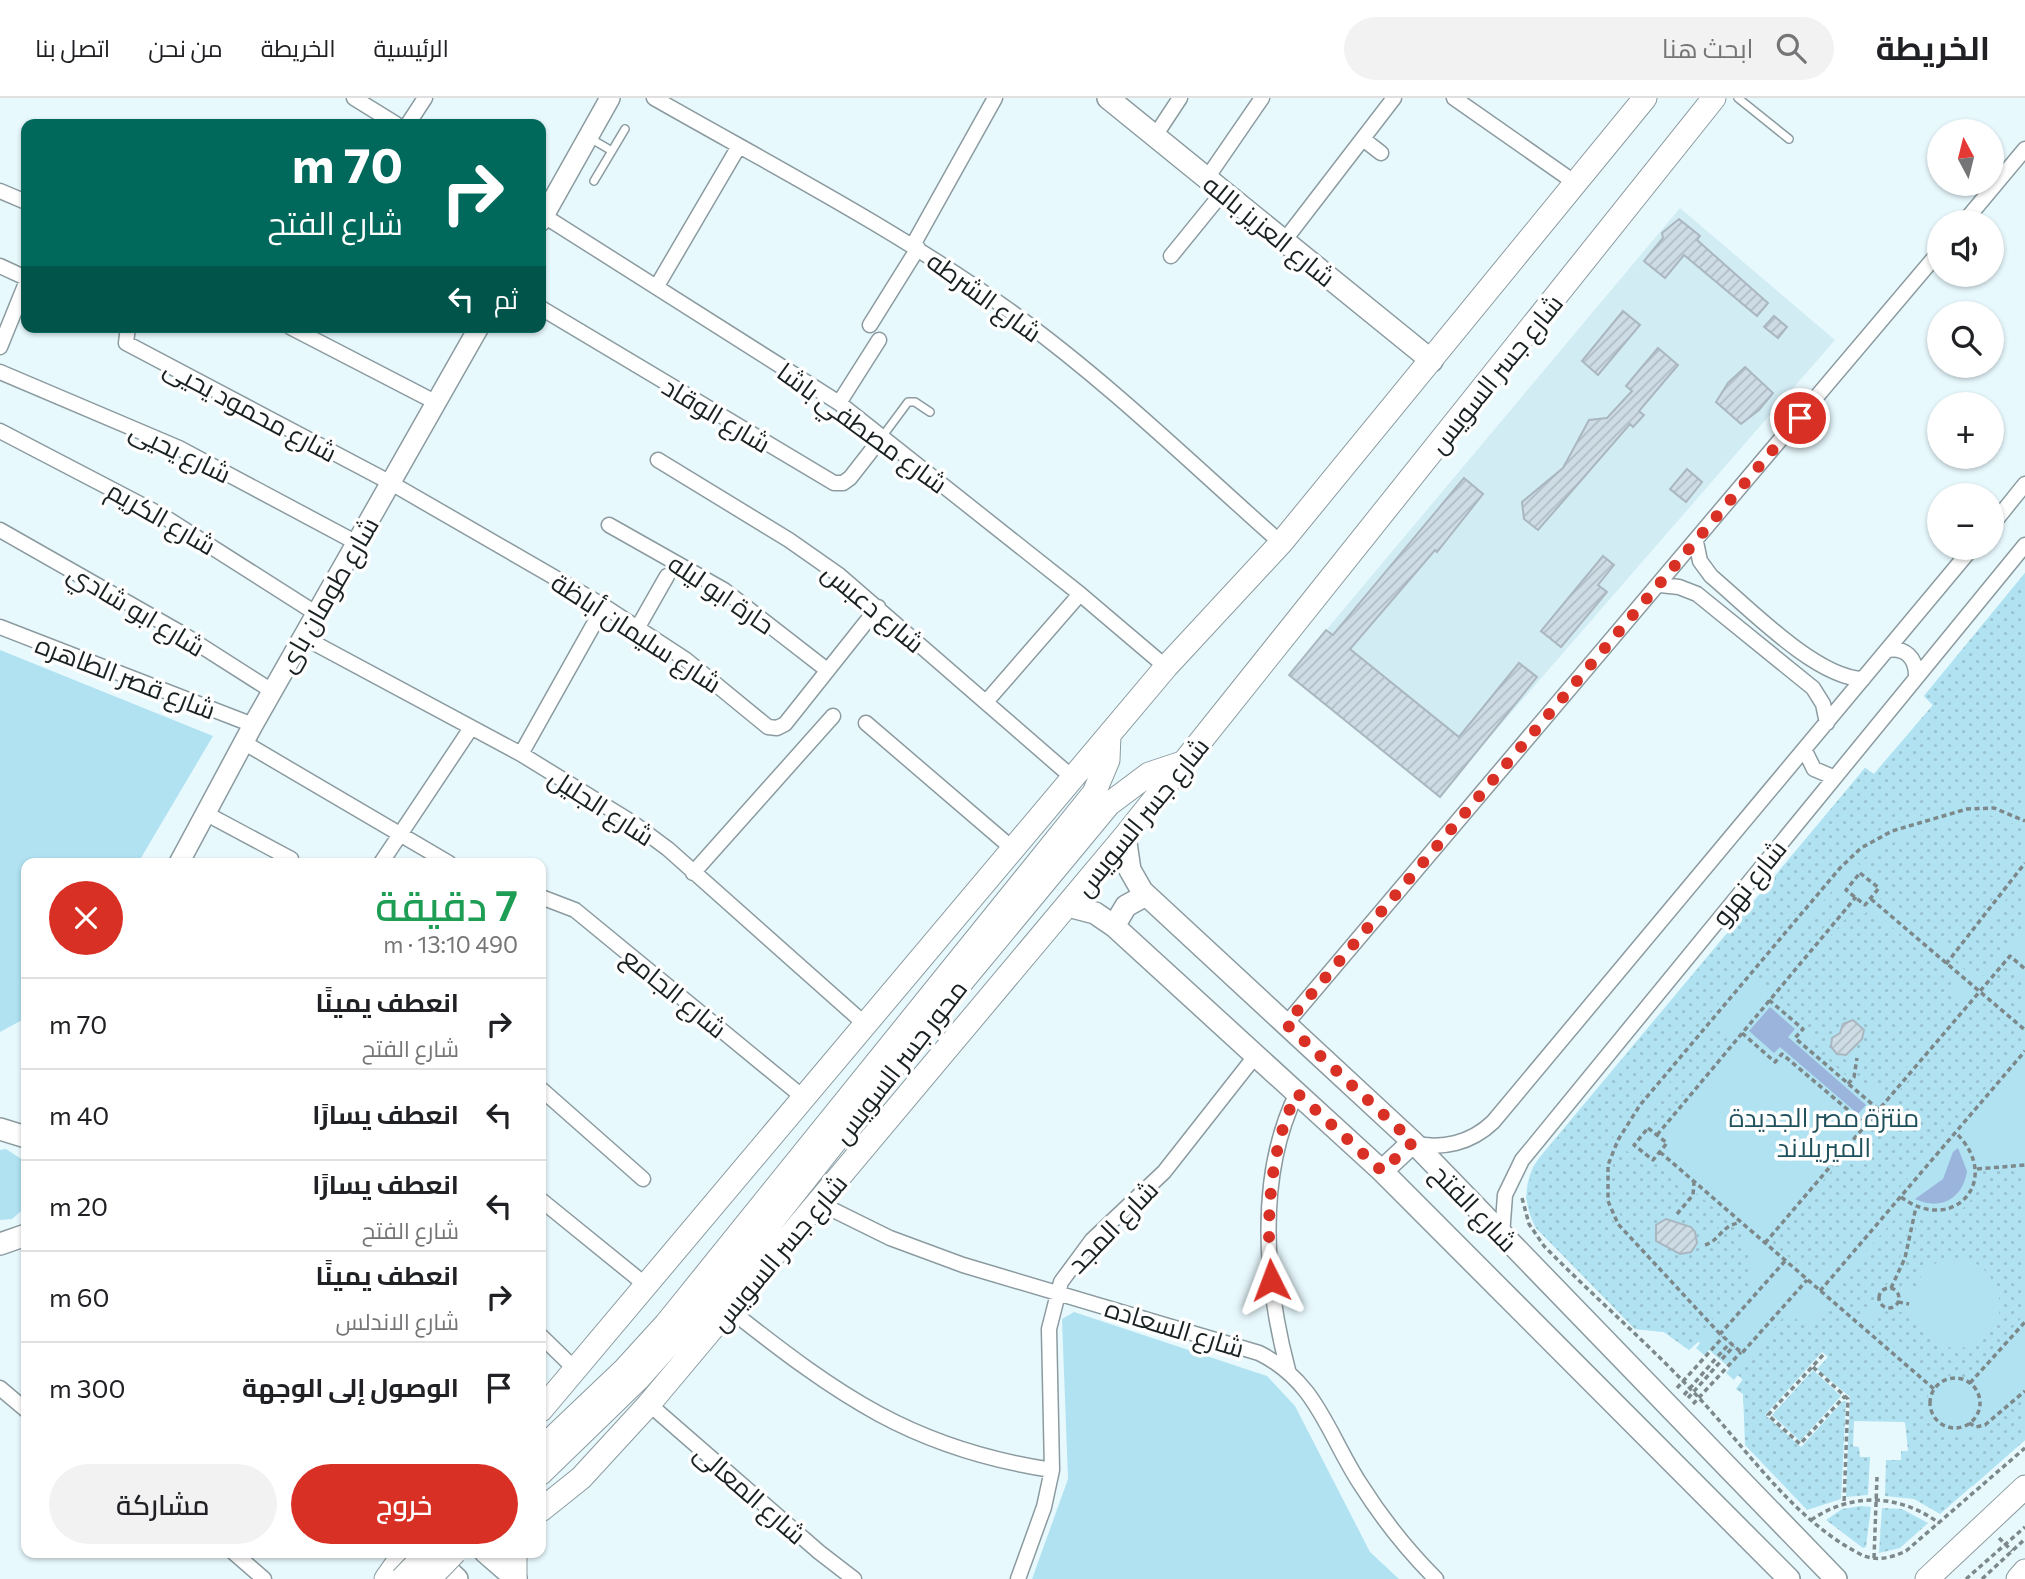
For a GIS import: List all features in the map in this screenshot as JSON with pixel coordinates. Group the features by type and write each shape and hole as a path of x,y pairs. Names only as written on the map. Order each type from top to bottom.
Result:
{"main road":[{"name":"شارع العزيز بالله","path":"1108,98 1432,361"},
{"path":"546,1404 1166,667 1281,543 1645,98"},
{"name":"شارع جسر السويس","path":"546,1505 581,1478 649,1404 1068,906 1714,98"},
{"name":"محور جسر السويس","path":"546,1467 705,1277 1094,793 1108,760 1109,735"},
{"name":"محور جسر السويس","path":"546,1446 587,1418 720,1287 955,990 1109,804 1149,774 1185,762"},
{"name":"شارع الفتح","path":"1125,836 1130,870 1146,895 1413,1142 1830,1577"},
{"path":"1114,926 1126,906 1146,895"},
{"name":"شارع الفتح","path":"1068,906 1095,913 1114,926 1382,1171 1789,1579"},
{"path":"0,1129 21,1135"},
{"path":"1382,1171 1413,1142"},
{"path":"1927,1579 1942,1570 2025,1488"},
{"path":"397,1570 418,1558"},
{"path":"435,1558 457,1579"},
{"path":"429,1579 449,1558"},
{"path":"492,1558 515,1579"},
{"path":"515,1558 515,1579"},
{"path":"397,1570 418,1579"},
{"path":"2018,1579 2025,1571"}],"street":[{"path":"354,98 388,119"},
{"path":"411,119 425,98"},
{"path":"546,210 610,98"},
{"name":"شارع الشرطه","path":"654,98 916,246 1012,312 1087,371 1281,543"},
{"path":"870,325 916,246 995,98"},
{"path":"1155,136 1180,98"},
{"path":"1171,256 1215,185 1262,98"},
{"path":"1284,241 1394,98"},
{"path":"1454,98 1574,182"},
{"path":"1363,138 1381,153"},
{"path":"657,286 739,146"},
{"path":"1974,210 2025,149"},
{"path":"0,191 21,200"},
{"name":"شارع مصطفي باشا","path":"546,219 657,286 839,403 1080,594 1166,667"},
{"path":"0,266 21,277"},
{"path":"1286,1024 1927,266"},
{"path":"0,346 21,293"},
{"name":"شارع الوقاد","path":"546,311 834,483 843,483 850,478 882,437"},
{"name":"شارع محمود يحيى","path":"127,333 125,343 391,483"},
{"path":"302,333 437,403"},
{"name":"شارع طومان باى","path":"182,858 272,691 437,403 471,333"},
{"path":"839,403 879,340"},
{"name":"شارع يحيى","path":"0,372 179,449 357,543"},
{"name":"شارع الكريم","path":"0,431 163,516 317,614"},
{"name":"شارع دعبس","path":"658,460 789,540 878,607 1073,778"},
{"name":"شارع سليمان أباظة","path":"391,483 638,626 685,659 772,728 785,724 878,607"},
{"path":"2004,510 2025,484"},
{"name":"حارة ابو ليله","path":"610,525 724,590 827,670"},
{"name":"شارع ابو شادي","path":"0,530 158,620 272,691"},
{"path":"1696,542 1700,561 1711,576 1816,663 1838,675 1863,679"},
{"name":"شارع نهرو","path":"1502,1235 1505,1195 1522,1160 2025,545"},
{"name":"شارع نهرو","path":"1413,1142 1452,1144 1474,1136 1493,1122 1962,560"},
{"path":"638,626 667,576"},
{"path":"1660,585 1679,587 1697,594 1803,679 1820,698 1827,723"},
{"path":"986,702 1080,594"},
{"path":"521,754 604,606"},
{"name":"شارع قصر الطاهره","path":"0,627 248,734"},
{"name":"شارع الجليل","path":"303,637 521,754 633,823 866,1025"},
{"path":"1888,650 1899,650 1909,655 1915,664 1916,675"},
{"path":"693,873 832,716"},
{"path":"866,723 1013,849"},
{"path":"384,858 471,728"},
{"path":"248,734 441,858"},
{"path":"1805,751 1814,769 1833,777"},
{"path":"205,813 289,858"},
{"name":"شارع الجامع","path":"546,899 575,909 804,1098"},
{"name":"شارع المجد","path":"1018,1579 1044,1507 1052,1470 1049,1337 1057,1292 1079,1255 1164,1172 1256,1055"},
{"path":"546,1093 643,1179"},
{"path":"1288,1370 1272,1296 1270,1220 1282,1129 1297,1093"},
{"name":"شارع السعاده","path":"819,1203 926,1252 1259,1353 1288,1370 1312,1397 1349,1466 1378,1510 1436,1579"},
{"path":"546,1204 647,1286"},
{"path":"730,1310 808,1372 889,1421 959,1450 1052,1470"},
{"path":"546,1341 576,1370"},
{"path":"0,1388 21,1406"},
{"name":"شارع المعالى","path":"649,1404 854,1579"},
{"path":"240,1558 264,1579"}],"lane":[{"path":"1738,98 1789,139"},
{"path":"594,181 625,129"},
{"path":"588,137 612,151"},
{"path":"882,437 908,402 915,402 930,412"}],"path":[{"path":"1741,1352 1721,1335 1631,1240 1612,1213 1606,1178 1618,1140 1656,1087 1840,868 1861,848 1905,827 1974,807 1994,808 2025,821"},
{"path":"1946,964 2025,863"},
{"path":"1860,873 1879,888 1866,905 1856,897 1846,890 1860,873"},
{"path":"1657,1135 1856,897"},
{"path":"1871,899 2025,1030"},
{"path":"1765,1243 2010,956 2023,967 2025,960"},
{"path":"1769,1000 1803,1029 1795,1038 1879,1110"},
{"path":"1742,1033 1775,1062 1782,1054 1866,1125"},
{"path":"1820,1291 2025,1051"},
{"path":"1849,1084 1857,1068 1857,1058"},
{"path":"1648,1128 1657,1135 1667,1143 1653,1160 1634,1145 1648,1128"},
{"path":"1901,1197 1916,1207 1938,1211 1957,1205 1971,1191 1977,1169 1972,1151 1956,1133"},
{"path":"1660,1152 1934,1390"},
{"path":"1977,1169 2025,1165"},
{"path":"1677,1213 1693,1195 1694,1181"},
{"path":"1522,1184 1524,1211 1535,1236 1699,1398 1742,1450 1811,1520 1854,1550 1874,1558 1890,1558 1906,1551 2025,1448"},
{"path":"1909,1304 1898,1302 1889,1307 1881,1303 1880,1293 1891,1288 1910,1242 1916,1207"},
{"path":"1704,1245 1714,1241 1724,1227 1741,1223"},
{"path":"1688,1377 1785,1261"},
{"path":"1704,1392 1807,1280"},
{"path":"1891,1288 1897,1292 1898,1302"},
{"path":"1970,1384 2025,1322"},
{"path":"1696,1385 1732,1345"},
{"path":"1823,1354 1768,1415 1800,1444 1845,1396"},
{"path":"1812,1366 1845,1396 1848,1403 1844,1503"},
{"path":"1955,1378 1970,1384 1977,1393 1980,1404 1969,1423 1951,1427 1935,1418 1930,1407 1934,1390 1940,1383 1955,1378"},
{"path":"1969,1423 1976,1427 1985,1425 2025,1391"},
{"path":"1874,1558 1877,1478"},
{"path":"1811,1520 1844,1503 1876,1499 1903,1504 1938,1523"},
{"path":"1966,1579 2025,1527"},
{"path":"1982,1579 2025,1539"}],"shaded area":[{"path":"1680,208 1835,340 1477,752 1327,629"},
{"path":"1770,1007 1795,1029 1788,1037 1866,1105 1858,1114 1780,1047 1774,1053 1749,1031"},
{"path":"1958,1148 1967,1171 1961,1189 1949,1200 1941,1203 1933,1204 1915,1199 1943,1179 1953,1152"}],"green space":[{"name":"منتزة مصر الجديدة الميريلاند","path":"2025,573 2025,1440 1973,1486 1809,1334 1743,1404 1743,1394 1736,1389 1743,1379 1738,1375 1734,1380 1726,1373 1730,1368 1709,1350 1704,1355 1696,1348 1700,1343 1697,1340 1689,1350 1664,1332 1635,1329 1536,1228 1529,1210 1527,1193 1530,1175 1539,1158 1865,768 1874,774 1933,705 1924,696"},
{"path":"2025,573 2025,815 1994,803 1966,803 1887,826 1860,841 1837,864 1636,1101 1621,1123 1606,1155 1602,1186 1608,1210 1637,1254 1711,1331 1689,1350 1664,1332 1635,1329 1536,1228 1526,1198 1533,1167 1865,768 1874,774 1933,705 1924,696"},
{"path":"0,650 213,736 141,858 21,858 21,1021 0,1032"},
{"path":"1984,813 2025,828 2025,850 1988,906 1950,950 1944,943 1939,948 1879,898 1887,888 1856,862 1912,833"},
{"path":"2025,876 2025,932 1979,981 1955,962"},
{"path":"1832,891 1846,902 1771,989 1757,977"},
{"path":"1870,908 1959,985 1953,993 1963,1002 1883,1095 1872,1085 1866,1092 1854,1083 1861,1064 1856,1044 1864,1035 1861,1025 1848,1021 1831,1043 1837,1054 1850,1053 1848,1077 1810,1044 1817,1035 1776,999 1854,909 1863,916"},
{"path":"2006,964 2025,979 2025,1021 1986,988"},
{"path":"1978,998 2025,1038 2025,1043 1818,1282 1771,1242"},
{"path":"1716,1023 1731,1035 1658,1128 1643,1116"},
{"path":"1619,1145 1650,1169 1657,1162 1690,1188 1675,1211 1673,1220 1666,1219 1656,1225 1654,1236 1659,1243 1687,1253 1696,1247 1711,1247 1733,1225 1748,1238 1740,1247 1749,1256 1743,1263 1750,1269 1743,1276 1752,1284 1715,1322 1638,1240 1619,1213 1612,1182 1613,1165"},
{"path":"6,1149 21,1159 21,1211 12,1219 0,1220 0,1150"},
{"path":"2025,1168 2025,1277 2018,1285 2025,1297 2025,1314 1967,1378 1951,1375 1937,1382 1871,1328 1883,1311 1913,1313 1932,1339 1950,1348 1960,1348 1981,1340 1994,1327 1999,1312 1999,1296 1993,1281 1983,1269 1969,1260 1954,1258 1936,1263 1922,1275 1914,1292 1898,1285 1919,1216 1942,1217 1962,1209 1976,1193 1982,1171"},
{"path":"1696,1193 1731,1222 1723,1224 1705,1240 1698,1239 1695,1232 1682,1225 1681,1221"},
{"path":"1905,1208 1912,1212 1906,1242 1890,1283 1877,1289 1877,1303 1862,1319 1829,1292"},
{"path":"1829,1306 1929,1392 1927,1411 1936,1427 1948,1435 1960,1438 1972,1436 1995,1423 2025,1396 2025,1440 1940,1514 1914,1499 1885,1496 1886,1460 1901,1460 1901,1451 1908,1451 1905,1422 1854,1421 1853,1446 1859,1447 1860,1457 1870,1457 1868,1495 1846,1497 1850,1397 1817,1369 1828,1357 1822,1352 1765,1415 1801,1447 1843,1401 1846,1401 1841,1499 1807,1510 1745,1445 1743,1394 1736,1389 1743,1380 1738,1375 1739,1371 1785,1315 1794,1321 1800,1314 1813,1325"},
{"path":"1074,1312 1267,1376 1295,1406 1370,1552 1399,1579 1032,1579 1068,1479 1062,1319"},
{"path":"1813,1370 1841,1396 1800,1441 1772,1415"},
{"path":"1871,1507 1866,1547 1863,1548 1826,1520 1842,1509"},
{"path":"1882,1508 1902,1509 1928,1523 1900,1548 1879,1553"}],"building":[{"path":"1679,219 1700,236 1697,240 1768,303 1757,316 1684,255 1665,278 1644,261 1663,238 1662,233"},
{"path":"1623,311 1640,325 1598,375 1582,361"},
{"path":"1774,316 1787,327 1778,338 1764,327"},
{"path":"1658,348 1678,365 1639,411 1644,415 1633,427 1630,424 1538,530 1524,519 1522,502 1563,468 1589,420 1607,418 1632,391 1626,386"},
{"path":"1745,367 1773,393 1759,410 1741,424 1716,402 1728,383"},
{"path":"1687,469 1702,482 1686,502 1670,489"},
{"path":"1464,478 1483,494 1437,552 1435,550 1350,649 1459,737 1519,663 1537,677 1440,797 1289,675 1326,630 1333,635"},
{"path":"1603,556 1614,565 1598,585 1607,592 1561,647 1541,631"},
{"path":"1853,1020 1864,1030 1862,1039 1846,1055 1837,1054 1831,1047 1832,1038 1840,1033 1843,1024"},
{"path":"1666,1219 1691,1227 1695,1232 1697,1243 1691,1252 1680,1254 1656,1241 1656,1225"}],"route":[{"path":"1271,1280 1269,1250 1274,1174 1286,1114 1297,1093 1382,1171 1413,1142 1286,1024 1800,418"}]}
